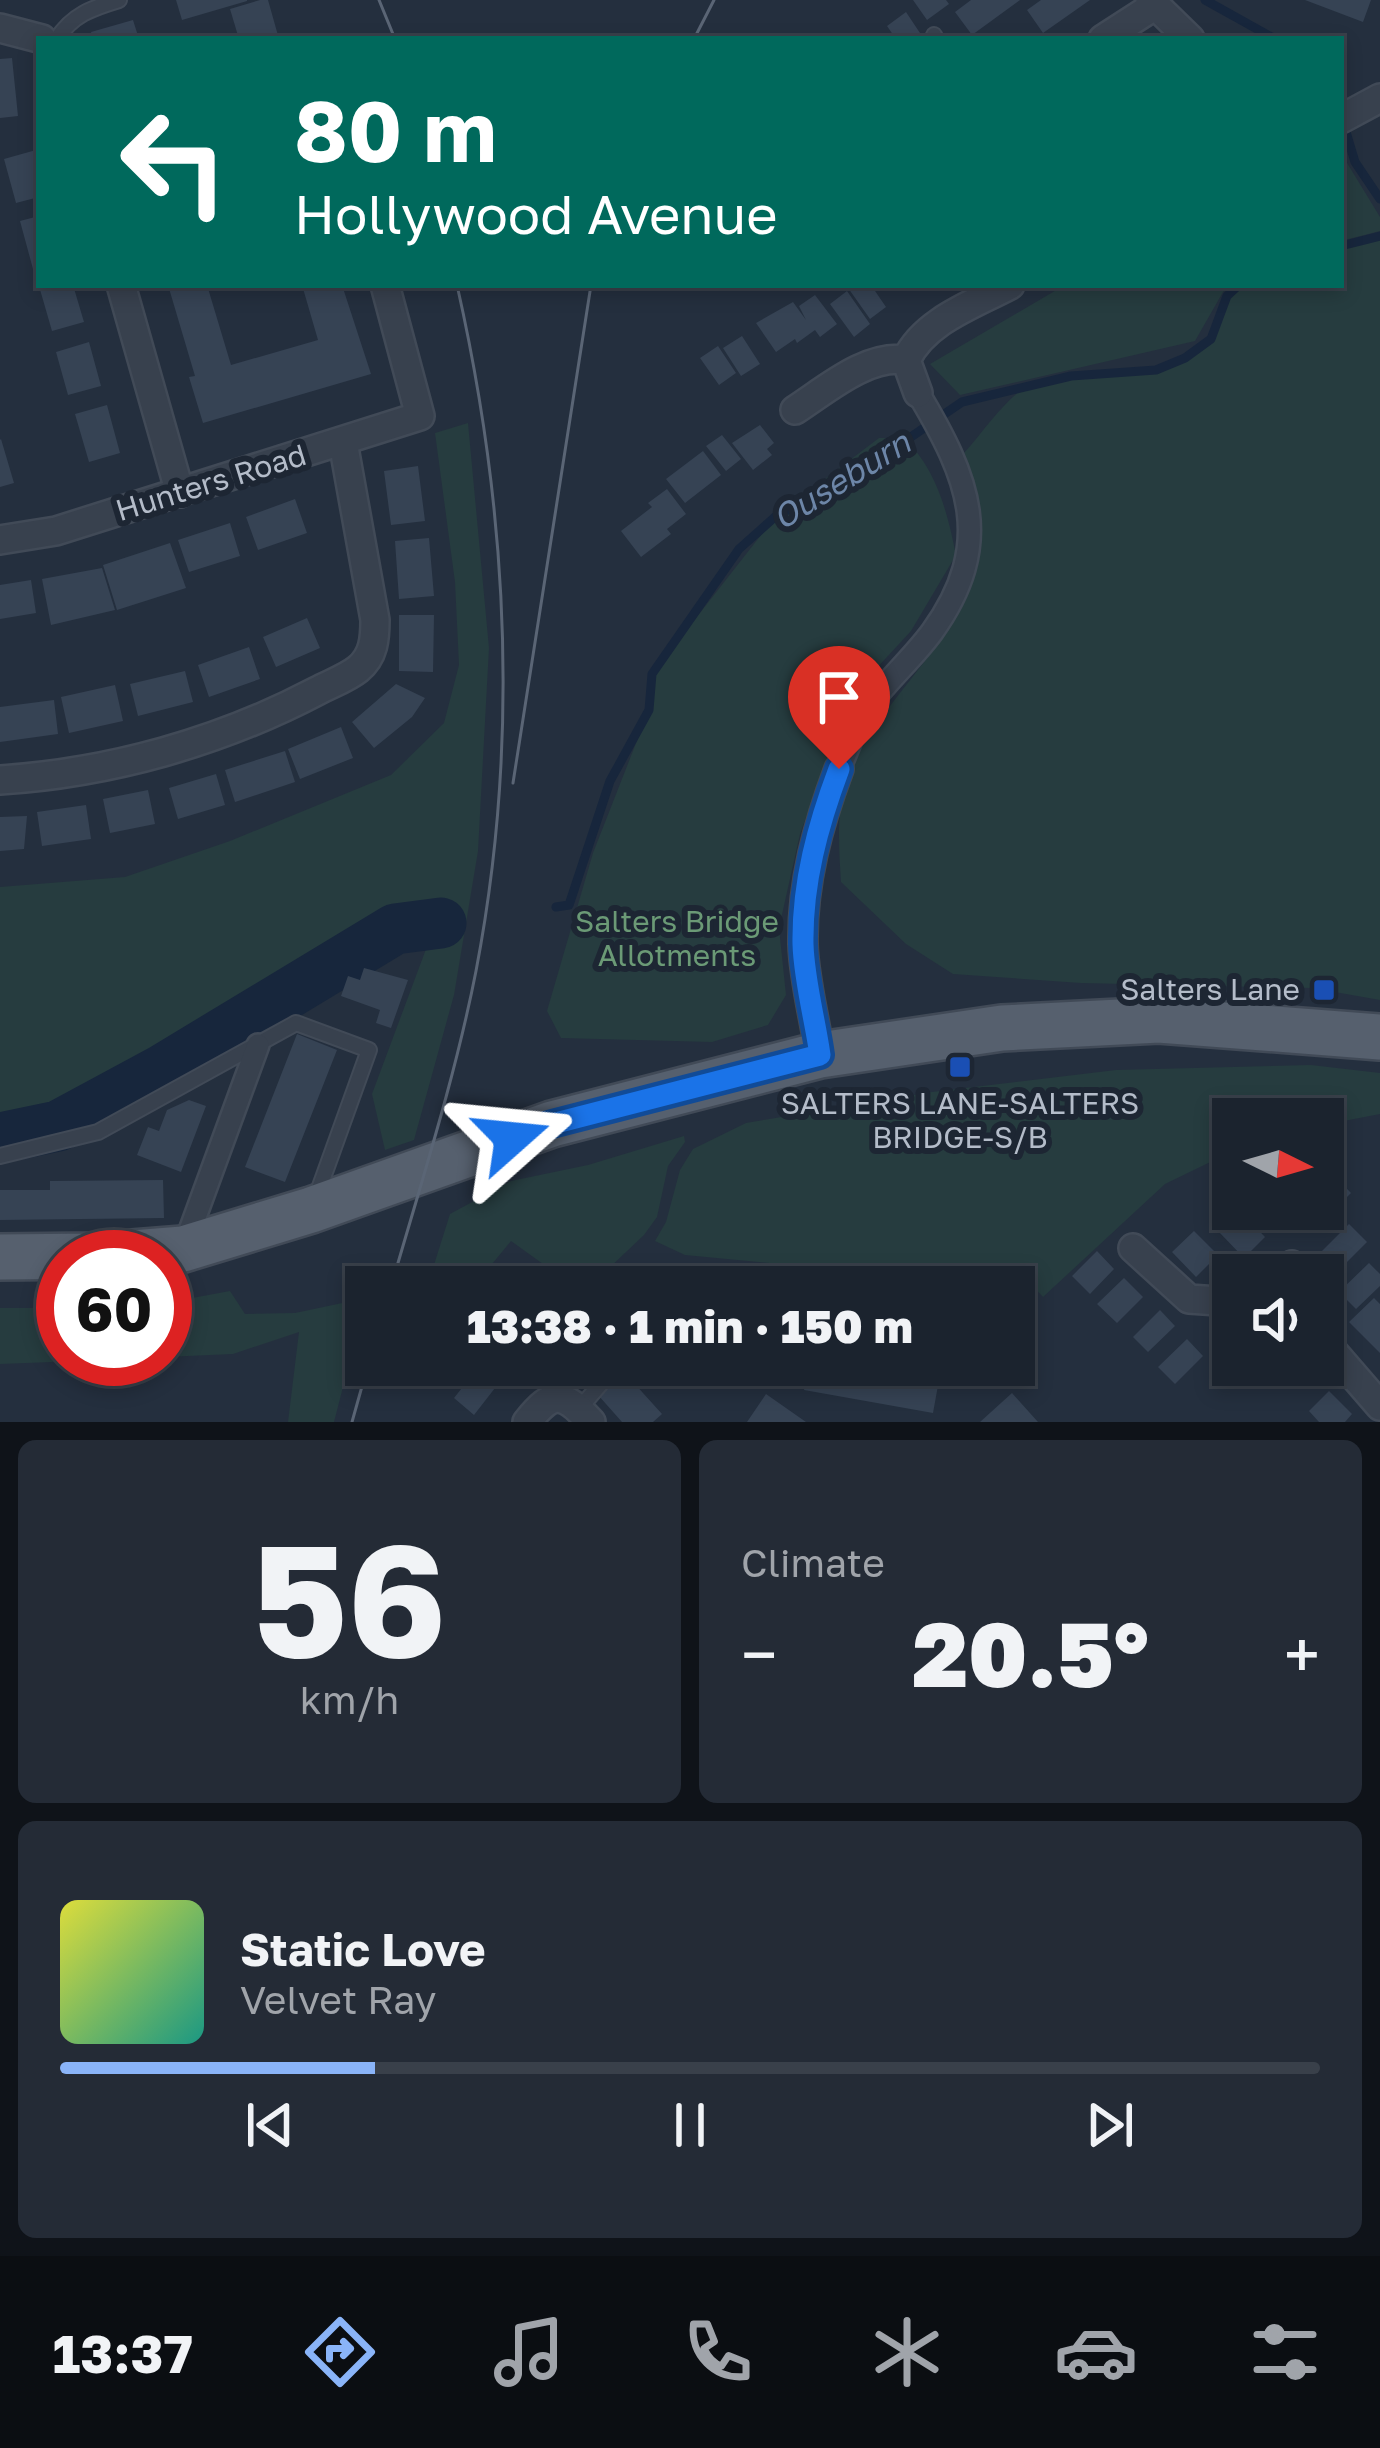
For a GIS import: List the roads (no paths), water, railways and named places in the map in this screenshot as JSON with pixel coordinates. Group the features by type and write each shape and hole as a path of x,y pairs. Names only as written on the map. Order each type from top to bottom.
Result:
{"main road":[{"path":"192,1246 311,1210 552,1124 820,1055 1002,1028 1159,1020 1380,1037"},
{"path":"0,1257 36,1257"}],"street":[{"path":"1107,36 1152,3 1187,36"},
{"path":"0,28 36,37"},
{"path":"1346,116 1380,98"},
{"path":"122,288 180,493"},
{"name":"Hunters Road","path":"0,540 56,531 420,416 386,288"},
{"path":"820,1055 803,946 807,889 820,821 862,716 930,635 965,575 970,532 966,496 946,441 917,393 905,360 927,331 1005,288"},
{"path":"795,410 871,363 905,360"},
{"path":"0,780 108,766 204,740 292,704 359,668 374,646 375,620 344,442"},
{"path":"190,1230 259,1045"},
{"path":"1132,1248 1189,1299 1212,1301"},
{"path":"1344,1364 1380,1406"},
{"path":"527,1422 546,1399 562,1399 585,1416"}],"lane":[{"path":"59,36 70,20 118,0"},
{"path":"0,1156 98,1132 296,1023 369,1050 311,1210"},
{"path":"585,1416 603,1386"}],"waterway":[{"path":"1205,0 1270,36"},
{"path":"1344,125 1355,162 1380,199"},
{"name":"Ouseburn","path":"1344,245 1380,236"},
{"name":"Ouseburn","path":"556,907 569,905 610,781 649,710 652,674 739,549 776,516 851,478 962,402 1071,376 1156,370 1185,358 1211,339 1227,296 1236,288"},
{"name":"Ouseburn","path":"0,1138 58,1126 160,1071 395,929 441,923"}],"tram line":[{"path":"379,0 394,36"},
{"path":"696,36 714,0"},
{"path":"397,1266 468,1011 499,799 503,713 497,541 488,455 458,288"},
{"path":"513,783 591,288"},
{"path":"352,1422 362,1386"}],"place":[{"name":"Salters Lane","path":"1324,990"},
{"name":"SALTERS LANE-SALTERS BRIDGE-S/B","path":"960,1067"}],"park label":[{"name":"Salters Bridge Allotments","path":"677,939"}]}
